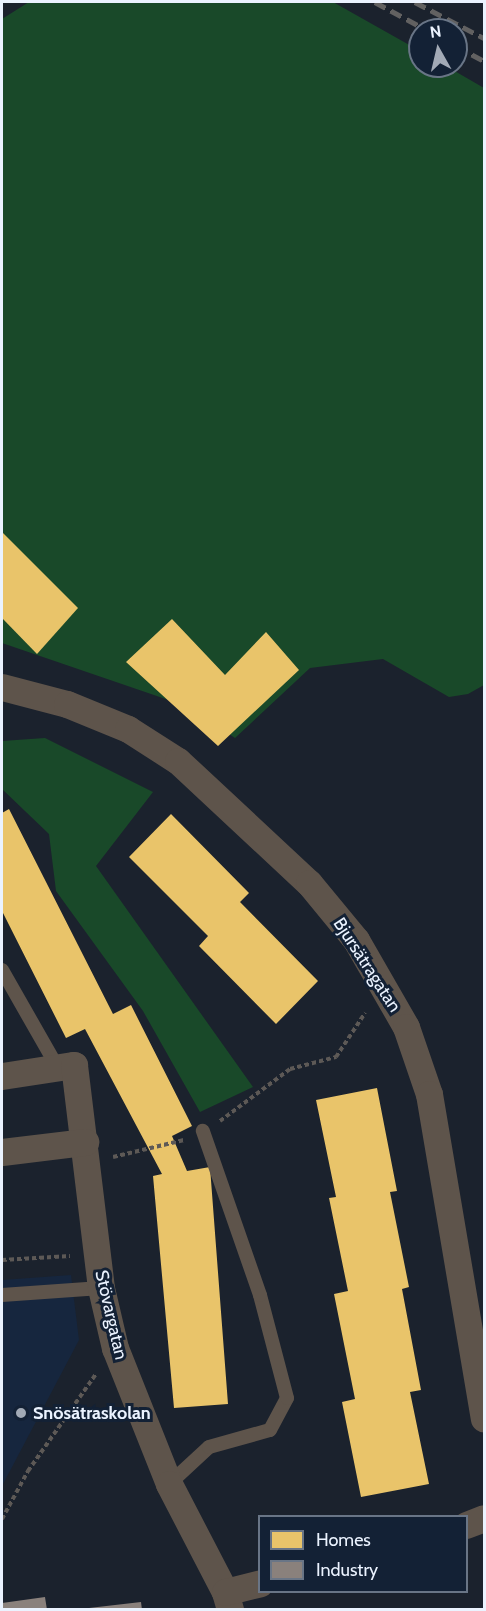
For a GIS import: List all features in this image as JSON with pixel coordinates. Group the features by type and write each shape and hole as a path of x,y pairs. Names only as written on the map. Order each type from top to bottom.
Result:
{"street":[{"name":"Bjursätragatan","path":"2,687 67,704 128,729 178,761 309,883 356,940 406,1027 429,1094 484,1418"},
{"name":"Stövargatan","path":"58,1068 74,1065 101,1288 115,1348 170,1484 228,1601"},
{"path":"2,1076 58,1068"},
{"path":"2,1152 85,1142"},
{"path":"468,1524 484,1518"},
{"path":"228,1601 258,1584"}],"lane":[{"path":"2,970 58,1068"},
{"path":"170,1484 209,1447 270,1430 287,1398 260,1295 203,1131"},
{"path":"2,1295 101,1288"}],"path":[{"path":"290,1069 336,1057 365,1012"},
{"path":"2,1260 72,1255"},
{"path":"2,1519 28,1471 97,1373"}],"shaded area":[{"name":"Snösätraskolan","path":"71,1275 79,1340 2,1486 2,1280"}],"green space":[{"path":"29,2 333,2 408,44 408,78 467,78 484,88 484,685 468,694 449,697 383,659 310,668 235,738 189,707 2,643 2,19"},
{"path":"45,738 153,792 96,866 253,1087 200,1112 143,1011 56,891 49,834 2,789 2,741"}],"building: Homes":[{"path":"2,532 78,608 37,654 2,618"},
{"path":"172,619 225,675 266,632 299,670 218,746 126,662"},
{"path":"9,809 113,1014 131,1005 192,1126 172,1136 187,1171 210,1167 228,1404 174,1408 153,1176 162,1174 85,1029 66,1038 2,911 2,813"},
{"path":"171,814 249,893 240,902 318,981 276,1024 199,946 208,936 129,857"},
{"path":"377,1088 397,1191 390,1192 409,1287 402,1289 421,1390 410,1392 429,1484 361,1497 342,1402 355,1399 334,1294 348,1291 329,1198 336,1197 316,1100"}],"building: Industry":[{"path":"45,1597 47,1610 2,1610 2,1603"},
{"path":"141,1602 142,1610 89,1610 89,1608"}],"railway":[{"path":"375,2 408,20"},
{"path":"415,2 484,38"},
{"path":"468,52 484,61"}],"place":[{"name":"Snösätraskolan","path":"21,1413"}]}
